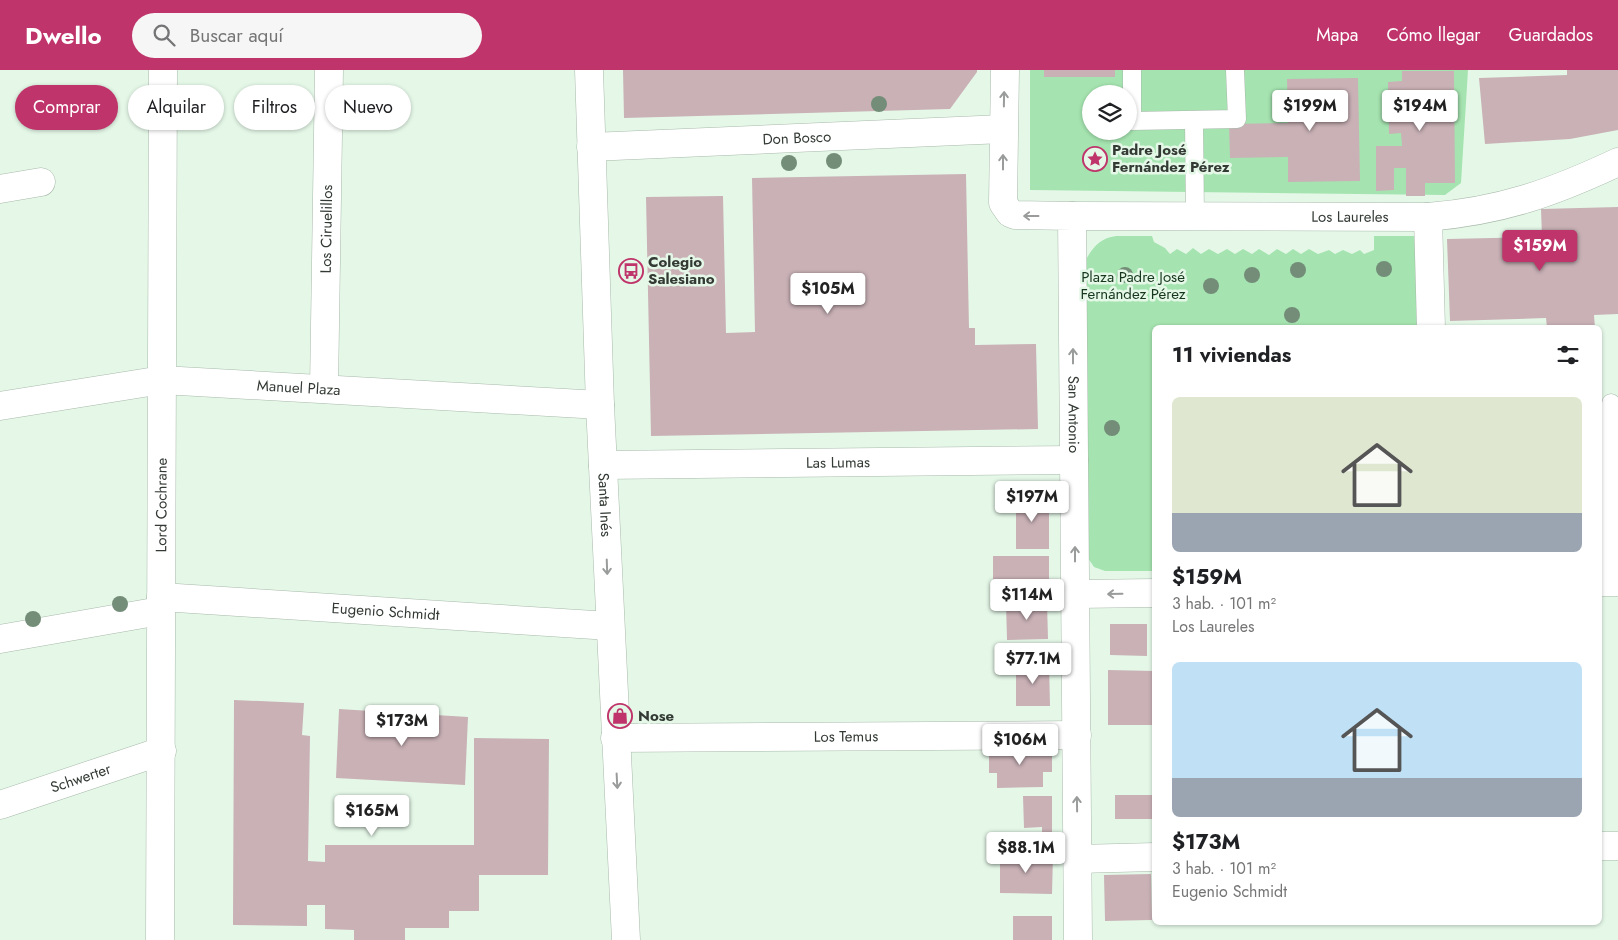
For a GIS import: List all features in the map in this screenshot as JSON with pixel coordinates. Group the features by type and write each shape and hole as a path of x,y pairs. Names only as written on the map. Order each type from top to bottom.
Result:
{"street":[{"name":"Lord Cochrane","path":"160,940 163,70"},
{"name":"Los Ciruelillos","path":"324,389 329,70"},
{"name":"Santa Inés","path":"589,70 600,405 626,940"},
{"path":"1005,70 1003,203 1006,209 1021,216 1072,216"},
{"name":"Don Bosco","path":"591,147 1003,129"},
{"name":"Los Laureles","path":"1072,216 1428,217 1464,214 1504,207 1539,196 1618,162"},
{"path":"0,189 41,182"},
{"name":"San Antonio","path":"1072,216 1078,940"},
{"path":"1428,217 1431,325"},
{"name":"Manuel Plaza","path":"0,406 162,380 600,405"},
{"name":"Las Lumas","path":"603,466 1074,460"},
{"path":"1075,594 1152,593"},
{"name":"Eugenio Schmidt","path":"0,639 160,604 610,626"},
{"name":"Los Temus","path":"615,738 1077,735"},
{"name":"Schwerter","path":"0,804 162,750"},
{"path":"1602,846 1618,846"},
{"path":"1078,859 1152,857"}],"lane":[{"path":"1132,70 1132,121 1237,119 1235,70"},
{"path":"1194,120 1194,216"},
{"path":"1609,582 1610,403"}],"green space":[{"path":"1030,70 1468,70 1461,183 1445,195 1030,190"},
{"name":"Plaza Padre José Fernández Pérez","path":"1152,236 1154,242 1165,248 1170,254 1177,249 1186,254 1193,248 1201,254 1209,249 1218,254 1227,249 1235,254 1243,249 1252,254 1259,249 1269,255 1277,249 1286,254 1293,249 1301,254 1309,249 1318,254 1329,250 1335,254 1343,250 1352,254 1360,250 1364,254 1374,250 1374,236 1422,236 1423,325 1152,325 1152,571 1105,571 1094,567 1088,558 1085,261 1091,251 1101,241 1110,237"}],"building":[{"path":"623,70 977,70 977,72 950,109 624,118"},
{"path":"1044,70 1115,70 1115,77 1044,77"},
{"path":"1567,70 1618,70 1618,130 1570,139 1485,144 1479,78 1567,75"},
{"path":"1402,71 1454,71 1455,183 1425,183 1425,196 1406,196 1406,168 1394,168 1394,190 1376,191 1376,146 1402,146 1401,133 1389,134 1388,82 1402,81"},
{"path":"1358,78 1360,181 1288,182 1288,157 1230,158 1229,124 1288,123 1287,79"},
{"path":"966,174 969,328 975,328 975,345 1036,344 1038,429 651,436 646,197 723,196 726,333 755,332 752,178"},
{"path":"1618,207 1618,314 1594,315 1595,325 1547,325 1546,318 1450,321 1447,239 1542,237 1541,209"},
{"path":"1016,497 1049,497 1049,549 1016,549"},
{"path":"993,556 1049,556 1049,592 993,592"},
{"path":"1047,602 1048,639 1007,640 1006,603"},
{"path":"1110,624 1147,624 1147,656 1110,655"},
{"path":"1016,663 1049,663 1050,706 1016,706"},
{"path":"1108,670 1152,671 1152,725 1108,725"},
{"path":"234,700 304,703 302,735 310,736 308,861 325,862 325,845 474,845 474,738 549,739 548,875 479,875 479,911 449,911 449,928 405,928 405,940 354,940 354,930 325,929 325,905 307,905 307,926 233,925"},
{"path":"339,709 468,717 465,785 336,778"},
{"path":"1052,746 1052,772 1043,772 1043,787 997,788 997,773 989,773 989,747"},
{"path":"1115,795 1152,795 1152,819 1115,819"},
{"path":"1023,796 1052,796 1052,838 1042,838 1042,827 1024,828"},
{"path":"1000,855 1053,855 1052,894 1000,893"},
{"path":"1151,874 1152,920 1105,921 1104,875"},
{"path":"1013,916 1052,916 1052,940 1013,940"}],"place":[{"name":"Padre José Fernández Pérez","path":"1095,159"},
{"name":"Colegio Salesiano","path":"631,271"},
{"name":"Nose","path":"620,716"}]}
